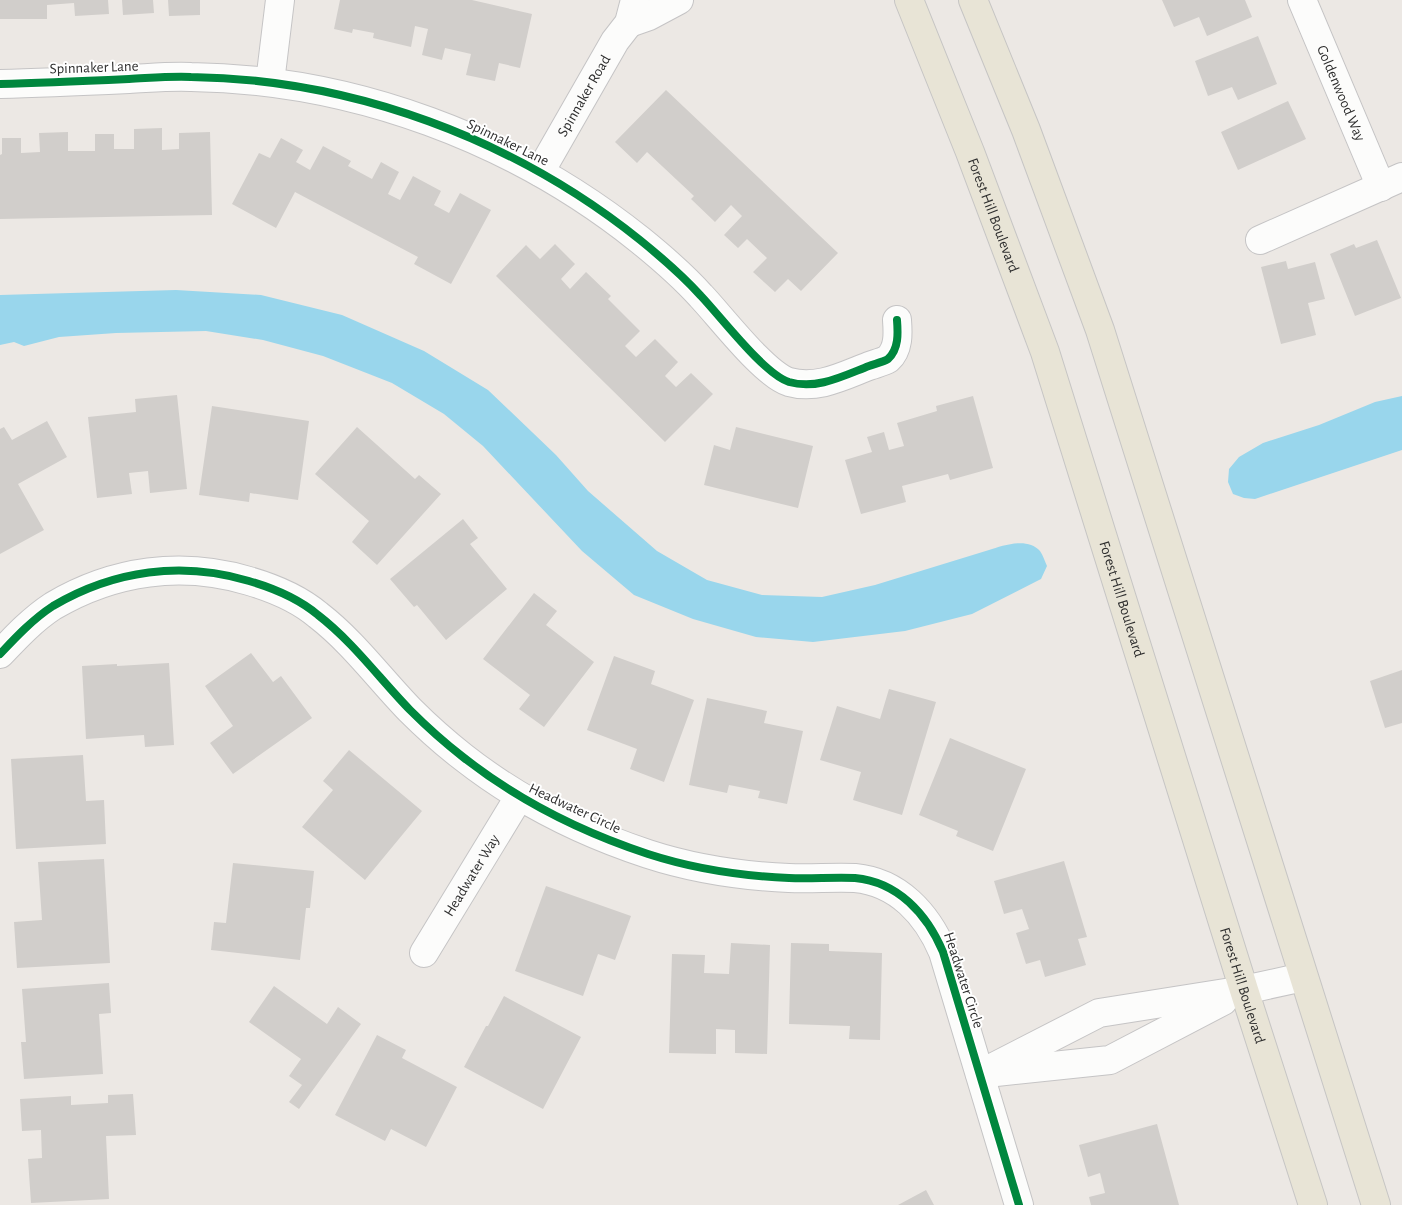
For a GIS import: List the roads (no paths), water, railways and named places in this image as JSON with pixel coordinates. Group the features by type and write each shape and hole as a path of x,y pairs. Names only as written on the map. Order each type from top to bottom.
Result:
{"main road":[{"name":"Forest Hill Boulevard","path":"909,0 970,152 1045,352 1313,1205"},
{"path":"973,0 1026,130 1100,330 1376,1205"}],"street":[{"path":"270,82 280,0"},
{"name":"Spinnaker Road","path":"540,172 632,11 649,16 679,0"},
{"name":"Goldenwood Way","path":"1302,0 1391,182"},
{"name":"Spinnaker Lane","path":"0,84 191,77 270,82 344,95 419,117 492,147 577,194 640,240 699,293 770,372 788,381 808,385 829,382 888,358 898,342 897,320"},
{"path":"1260,240 1391,182"},
{"name":"Headwater Circle","path":"0,654 25,628 52,607 88,589 125,576 165,570 224,574 281,592 316,612 346,638 412,712 463,757 519,797 566,822 608,841 652,856 719,871 787,878 857,878 876,883 894,891 910,902 924,917 935,934 943,952 1019,1205"},
{"name":"Headwater Way","path":"424,954 519,797"},
{"path":"980,1074 1099,1013 1244,990 1303,977"},
{"path":"980,1074 1110,1060 1244,990"}],"water":[{"path":"176,290 261,295 342,315 424,351 488,390 556,455 588,491 657,551 707,580 762,595 822,597 875,585 1016,543 1029,544 1035,547 1040,551 1047,566 1041,579 972,614 905,631 813,642 756,637 693,619 634,595 582,551 483,446 444,414 392,383 323,356 263,340 206,331 116,333 59,337 24,346 14,342 0,345 0,295"},
{"path":"1402,396 1402,450 1255,499 1233,494 1228,482 1229,469 1239,457 1263,443 1319,425 1375,402"}]}
